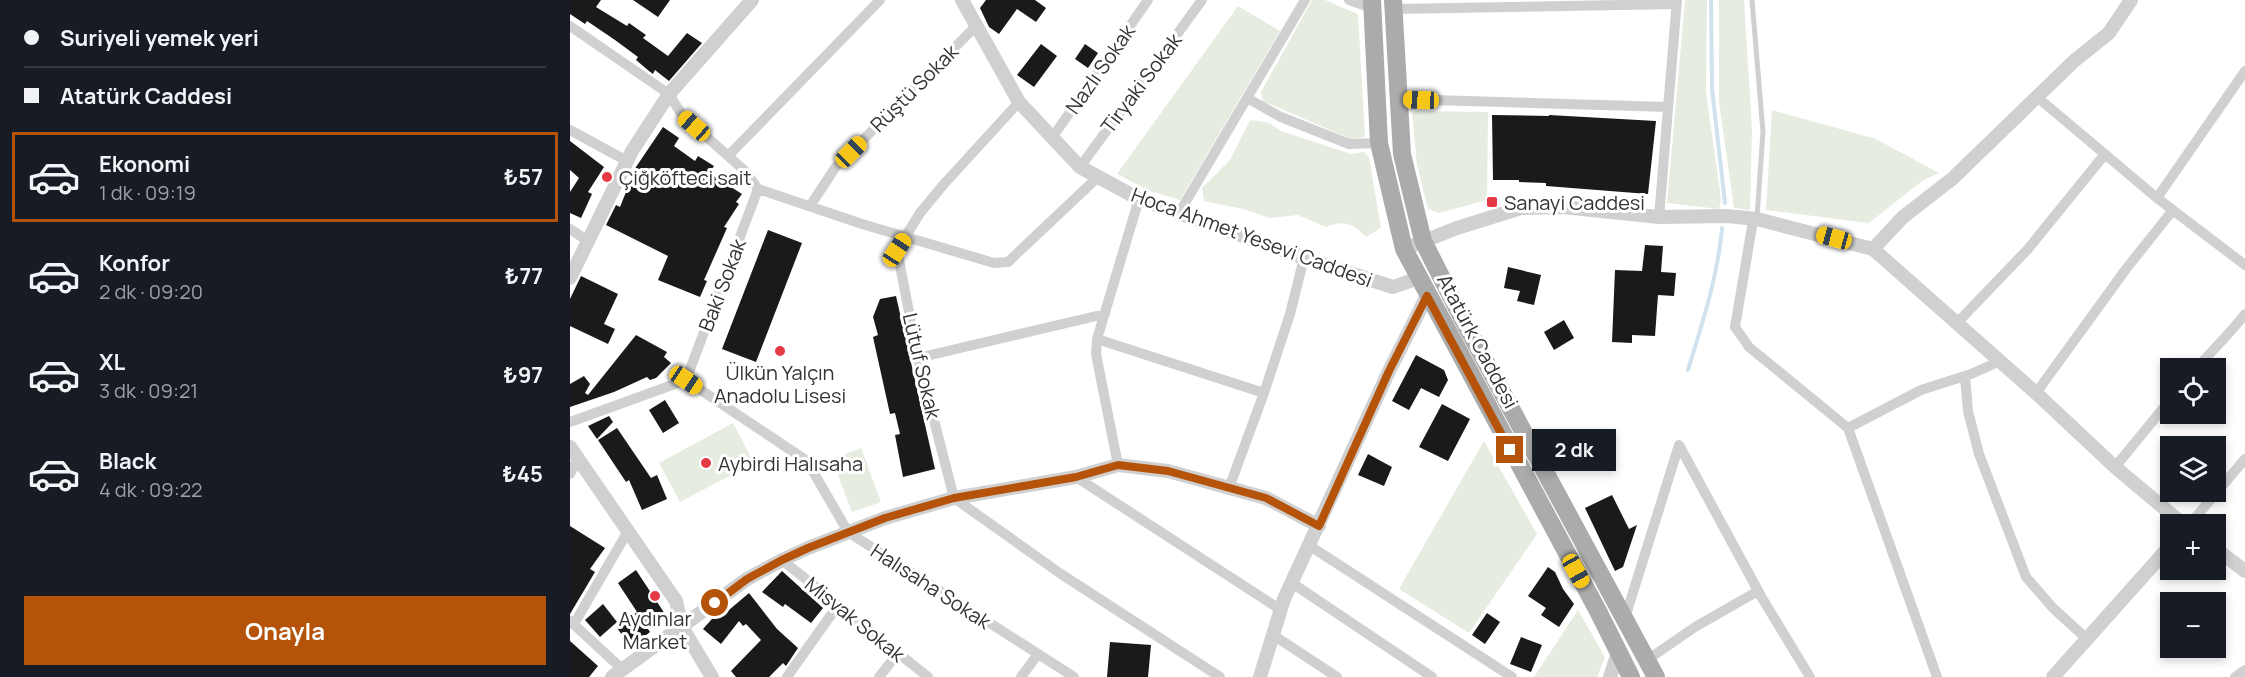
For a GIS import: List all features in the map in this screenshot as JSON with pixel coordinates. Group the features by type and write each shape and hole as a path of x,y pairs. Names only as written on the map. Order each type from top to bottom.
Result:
{"main road":[{"name":"Atatürk Caddesi","path":"1372,4 1379,143 1404,249 1427,296 1598,611 1630,677"},
{"path":"1393,5 1402,154 1424,241 1656,677"}],"street":[{"path":"728,156 880,0"},
{"name":"Nazlı Sokak","path":"1052,138 1148,0"},
{"name":"Tiryaki Sokak","path":"1080,166 1202,0"},
{"path":"1179,213 1305,0"},
{"path":"1349,0 1372,4"},
{"path":"1873,249 1903,217 1952,179 2074,61 2109,33 2131,0"},
{"name":"Hoca Ahmet Yesevi Caddesi","path":"965,1 975,27 1019,102 1080,166 1098,177 1139,199 1393,287 1419,278"},
{"path":"570,278 627,161 669,94 747,2"},
{"path":"1393,5 1677,2 1659,217"},
{"path":"570,26 669,94 682,115 745,171 758,189 994,263 1008,262 1098,177"},
{"name":"Rüştü Sokak","path":"810,206 835,168 975,27"},
{"path":"2157,198 2245,71"},
{"path":"2037,97 2157,198 2245,265"},
{"path":"1247,98 1281,117 1349,144 1379,143"},
{"path":"1399,99 1668,107"},
{"path":"905,236 920,213 944,184 1019,102"},
{"path":"570,130 627,161"},
{"path":"1957,323 2028,249 2105,154"},
{"name":"Baki Sokak","path":"686,380 758,189"},
{"path":"1118,465 1096,354 1097,339 1139,199"},
{"path":"1404,249 1456,228 1521,208 1563,207 1659,217 1727,216 1757,219 1873,249 1998,362 2036,393 2115,467 2171,514"},
{"path":"2036,393 2126,269 2173,210"},
{"path":"1757,219 1752,221 1735,327 1749,346 1848,428 1937,677"},
{"path":"570,229 588,241"},
{"name":"Lütuf Sokak","path":"905,236 897,250 918,358 954,498"},
{"path":"1229,488 1290,314 1304,258"},
{"path":"1260,677 1292,583 1389,371 1427,296"},
{"path":"918,358 1105,314"},
{"path":"2205,358 2234,329 2245,314"},
{"path":"1097,339 1264,393"},
{"path":"1848,428 1921,390 1965,376 1998,362"},
{"path":"1965,376 1968,411 1979,454 2026,577 2053,608 2088,640"},
{"path":"570,422 686,380"},
{"name":"Halısaha Sokak","path":"686,380 807,461 848,532 1074,677"},
{"path":"2115,467 2160,412"},
{"path":"1625,618 1679,445 1758,591 1810,677"},
{"path":"570,474 574,452"},
{"path":"574,452 676,601 682,627 712,677"},
{"path":"2198,514 2245,459"},
{"path":"628,531 572,623 617,673 747,579 782,560 885,518 954,498 1076,477 1118,465 1168,471 1266,498 1319,526"},
{"path":"1076,477 1281,610"},
{"path":"954,498 1061,574 1220,677"},
{"path":"1310,546 1512,677"},
{"path":"2053,677 2160,557"},
{"path":"2226,557 2245,571"},
{"name":"Misvak Sokak","path":"782,560 928,677"},
{"path":"1292,583 1432,677"},
{"path":"1647,660 1695,627 1758,591"},
{"path":"787,677 838,605"},
{"path":"1274,635 1337,677"},
{"path":"879,677 898,653"},
{"path":"1610,677 1618,653"},
{"path":"1021,677 1038,654"},
{"path":"2235,677 2245,670"}],"lane":[{"path":"1752,0 1763,132 1757,219"}],"shaded area":[{"path":"1312,0 1325,0 1358,14 1365,137 1351,139 1263,101 1261,92"},
{"path":"1685,0 1707,0 1706,92 1721,199 1719,209 1667,203"},
{"path":"1719,0 1744,0 1752,131 1750,210 1734,208 1719,102"},
{"path":"1238,6 1280,31 1180,200 1150,191 1117,174"},
{"path":"1772,110 1876,139 1939,173 1922,181 1869,223 1766,210"},
{"path":"1415,111 1488,112 1487,200 1439,213 1428,209 1417,165 1412,113"},
{"path":"1250,120 1269,123 1281,131 1351,154 1364,152 1369,157 1381,228 1366,237 1348,224 1326,227 1298,215 1270,218 1243,209 1204,201 1202,188 1230,160"},
{"name":"Aybirdi Halısaha","path":"733,423 754,463 680,502 659,463"},
{"path":"1484,441 1537,534 1469,633 1399,589"},
{"path":"861,448 881,502 852,512 832,459"},
{"path":"1578,610 1605,657 1597,677 1534,677"}],"building":[{"path":"570,0 601,0 596,7 627,26 629,23 646,35 643,38 668,56 687,33 702,43 669,81 655,70 653,74 636,60 638,57 587,21 585,24 570,14"},
{"path":"633,0 670,0 658,17"},
{"path":"986,0 1035,0 1046,8 1036,22 1017,9 999,34 989,27 980,8"},
{"path":"1041,44 1057,56 1034,87 1017,75"},
{"path":"1085,44 1098,53 1088,68 1075,59"},
{"path":"1492,115 1549,115 1656,121 1648,194 1546,186 1546,183 1519,182 1519,180 1493,180"},
{"path":"663,127 679,138 674,146 695,161 698,156 714,166 709,173 742,194 736,202 739,204 724,227 727,228 704,280 707,281 700,297 658,280 668,256 606,225 616,205 620,207 636,167"},
{"path":"570,141 604,167 588,192 592,194 581,218 570,213 570,192 579,178 570,170"},
{"path":"768,230 802,243 756,362 722,349"},
{"path":"1645,245 1663,246 1661,272 1676,273 1674,296 1658,295 1655,336 1632,335 1632,343 1612,342 1615,270 1642,271"},
{"path":"1508,267 1541,275 1534,305 1517,301 1520,291 1504,288"},
{"path":"581,276 618,294 604,324 615,329 608,344 570,326 570,299"},
{"path":"896,296 935,469 903,477 895,435 900,434 895,413 890,414 873,337 878,335 873,317 880,299"},
{"path":"1564,320 1574,338 1554,350 1544,332"},
{"path":"636,335 667,352 664,357 671,363 656,378 650,380 647,377 614,392 570,407 570,384 584,376 590,384 585,393 588,395"},
{"path":"1416,355 1444,370 1448,380 1439,397 1421,388 1409,410 1392,401"},
{"path":"665,400 679,423 663,433 649,410"},
{"path":"1442,404 1470,419 1448,461 1419,447"},
{"path":"609,416 613,422 597,439 588,426"},
{"path":"617,428 651,478 657,475 667,499 642,510 629,480 626,482 598,440"},
{"path":"1368,454 1392,467 1384,486 1358,475"},
{"path":"1612,495 1629,529 1637,525 1623,567 1615,571 1585,508"},
{"path":"570,526 605,548 590,569 595,572 570,614"},
{"path":"1548,567 1555,572 1563,589 1574,604 1559,627 1541,615 1546,608 1528,596"},
{"path":"636,570 665,614 661,623 648,629 650,632 631,647 617,628 637,612 618,583"},
{"path":"782,571 823,608 811,623 785,604 783,607 762,592"},
{"path":"749,593 777,629 798,648 786,666 783,663 769,677 736,677 731,671 761,640 746,624 743,626 739,621 721,644 703,629 719,611 723,615"},
{"path":"603,604 617,622 600,637 585,620"},
{"path":"1487,613 1500,622 1485,644 1472,635"},
{"path":"1521,637 1542,645 1531,672 1510,664"},
{"path":"570,641 598,666 589,677 570,677"},
{"path":"1110,642 1151,645 1148,677 1107,677"}],"waterway":[{"path":"1711,0 1712,89 1725,203"},
{"path":"1688,370 1713,282 1722,228"}],"place":[{"name":"Çiğköfteci sait","path":"607,177"},
{"name":"Sanayi Caddesi","path":"1492,202"},
{"name":"Ülkün Yalçın Anadolu Lisesi","path":"780,351"},
{"name":"Aybirdi Halısaha","path":"706,463"},
{"name":"Aydınlar Market","path":"655,596"}],"route":[{"path":"715,603 747,579 782,560 885,518 954,498 1076,477 1118,465 1168,471 1266,498 1319,526 1389,371 1427,296 1510,450"}]}
